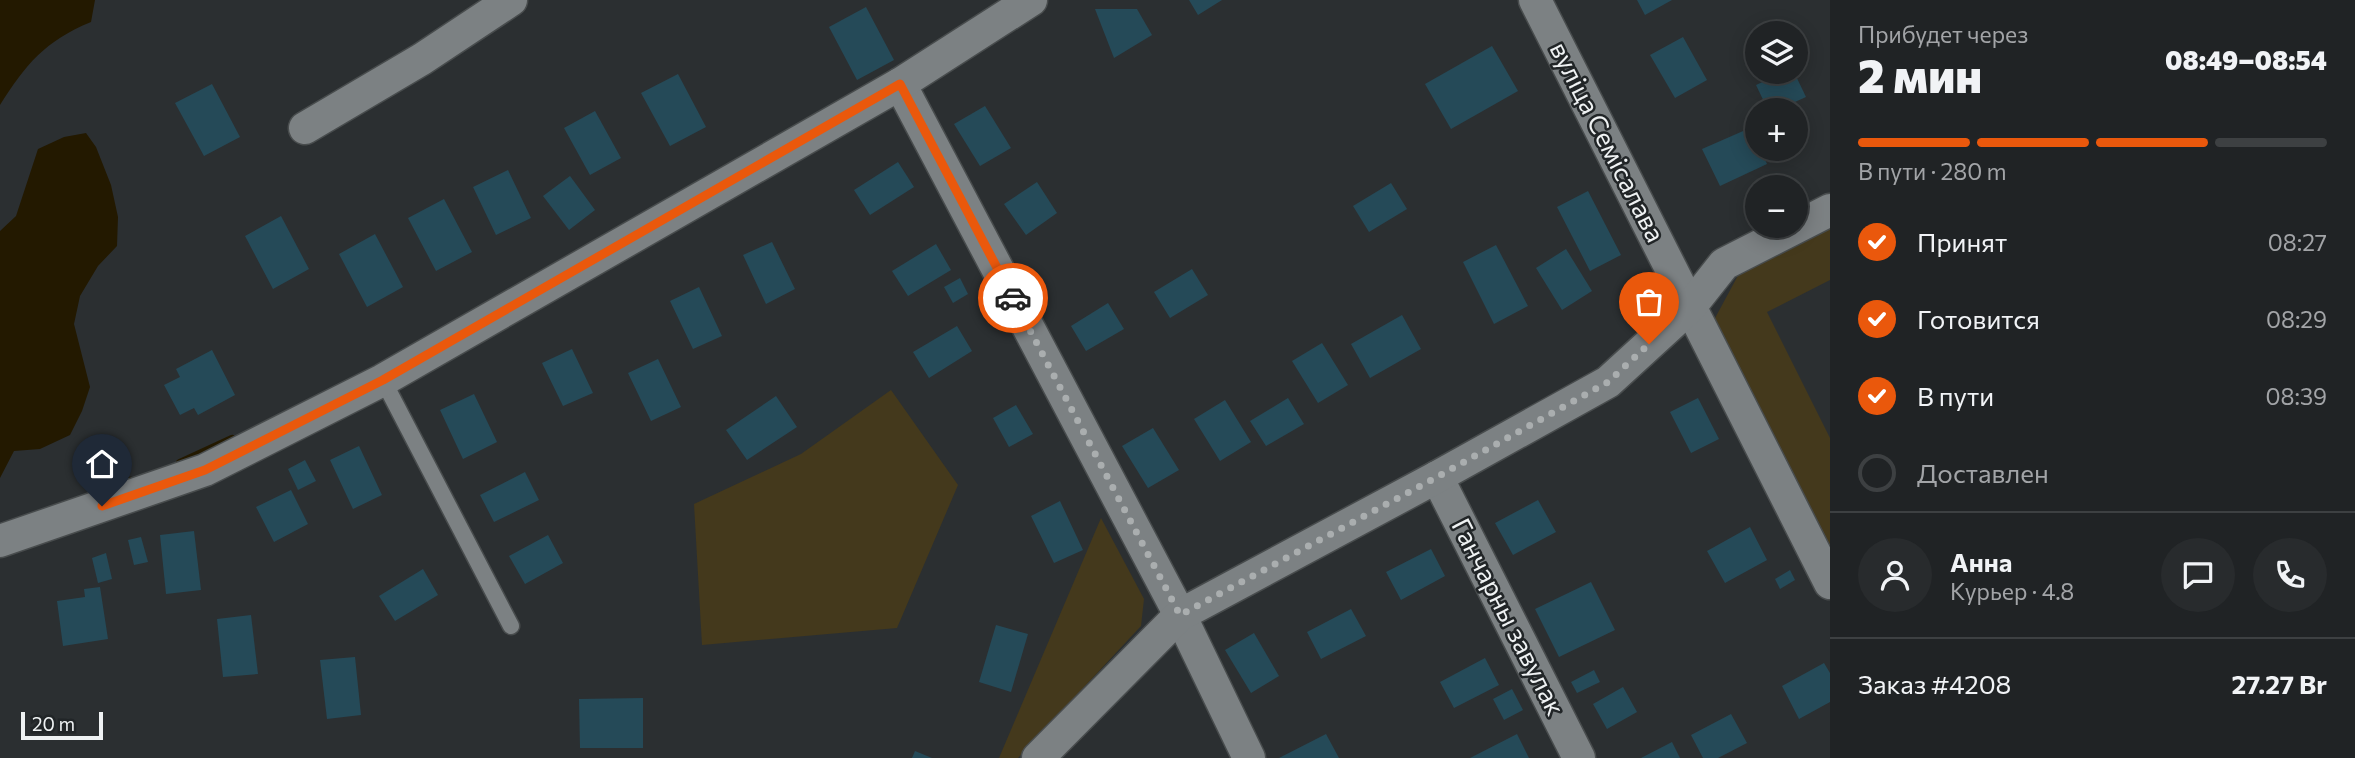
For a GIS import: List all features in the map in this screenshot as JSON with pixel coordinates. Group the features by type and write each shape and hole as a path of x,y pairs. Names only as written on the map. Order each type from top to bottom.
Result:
{"street":[{"path":"304,128 422,59 511,0"},
{"path":"0,541 205,470 383,380 900,84 987,12 1031,0"},
{"name":"вуліца Семісалава","path":"1535,0 1830,583"},
{"path":"900,84 1180,615 1249,758"},
{"path":"1038,758 1180,615 1608,382 1690,307 1724,264 1830,210"},
{"name":"Ганчарны завулак","path":"1437,477 1578,758"}],"lane":[{"path":"383,380 511,626"}],"shaded area":[{"path":"0,0 95,0 91,22 61,37 38,55 0,105"},
{"path":"86,133 96,147 111,185 118,217 117,246 98,266 80,296 74,324 90,387 70,435 40,449 14,451 0,478 0,231 16,216 38,149 64,137"},
{"path":"1830,223 1830,280 1767,312 1830,438 1830,552 1714,320 1742,268 1801,238 1808,238 1808,234"},
{"path":"891,390 958,485 897,628 702,645 694,504 801,454"},
{"path":"1101,518 1144,599 1141,626 1018,758 999,758"}],"building":[{"path":"1189,0 1222,0 1198,15"},
{"path":"1637,0 1672,0 1645,15"},
{"path":"866,7 894,60 857,80 829,27"},
{"path":"1095,9 1137,9 1152,35 1114,58"},
{"path":"1683,37 1707,80 1675,98 1650,55"},
{"path":"1492,46 1518,91 1451,129 1425,84"},
{"path":"678,74 706,127 670,146 641,93"},
{"path":"212,84 240,137 204,156 175,103"},
{"path":"1800,84 1806,97 1762,98 1756,85"},
{"path":"985,106 1011,148 980,166 954,124"},
{"path":"595,111 621,158 590,175 564,128"},
{"path":"1745,130 1745,161 1766,161 1767,164 1720,186 1702,149"},
{"path":"898,162 914,187 870,215 854,190"},
{"path":"508,170 531,218 496,235 473,187"},
{"path":"570,176 595,210 569,230 543,196"},
{"path":"1037,182 1057,213 1026,235 1004,204"},
{"path":"1391,183 1407,209 1369,232 1353,206"},
{"path":"1588,191 1621,255 1590,271 1557,207"},
{"path":"444,199 472,252 436,271 408,218"},
{"path":"281,216 309,269 273,289 245,236"},
{"path":"375,234 403,287 367,307 339,254"},
{"path":"772,242 795,289 766,304 743,255"},
{"path":"936,244 951,270 908,296 892,271"},
{"path":"1496,245 1528,306 1494,324 1463,262"},
{"path":"1566,249 1592,291 1562,310 1536,268"},
{"path":"1192,269 1208,295 1170,318 1154,292"},
{"path":"960,278 968,294 953,303 944,287"},
{"path":"699,287 722,336 693,349 670,301"},
{"path":"1108,303 1124,329 1086,351 1071,326"},
{"path":"1402,315 1421,349 1370,378 1351,344"},
{"path":"957,326 972,351 929,378 913,352"},
{"path":"1322,343 1348,385 1318,403 1292,361"},
{"path":"572,349 593,393 563,406 542,363"},
{"path":"212,350 235,395 198,415 194,408 180,415 164,385 180,377 176,369"},
{"path":"658,359 681,407 651,421 628,373"},
{"path":"474,394 497,442 463,459 440,410"},
{"path":"776,396 797,427 747,460 726,430"},
{"path":"1288,398 1304,424 1266,446 1250,421"},
{"path":"1698,398 1719,439 1691,453 1670,412"},
{"path":"1225,400 1251,442 1220,461 1194,419"},
{"path":"1016,405 1033,434 1009,447 993,418"},
{"path":"1153,428 1179,470 1148,488 1122,446"},
{"path":"359,446 382,495 353,509 330,460"},
{"path":"305,460 316,481 298,490 288,469"},
{"path":"525,472 539,500 494,522 480,495"},
{"path":"291,490 308,524 274,542 256,507"},
{"path":"1538,500 1556,532 1513,555 1495,523"},
{"path":"1060,501 1083,550 1054,563 1031,516"},
{"path":"1750,527 1767,560 1725,583 1707,551"},
{"path":"194,531 201,590 166,594 160,535"},
{"path":"548,535 563,563 525,584 509,556"},
{"path":"141,537 148,562 134,565 128,540"},
{"path":"1431,549 1445,576 1401,600 1386,572"},
{"path":"106,553 112,579 98,583 92,558"},
{"path":"423,569 438,595 395,621 379,596"},
{"path":"1790,570 1795,580 1780,589 1775,579"},
{"path":"1591,582 1615,630 1559,657 1535,609"},
{"path":"100,587 108,639 63,646 57,601 85,597 84,589"},
{"path":"1351,609 1366,636 1321,659 1307,632"},
{"path":"251,615 258,674 223,677 217,619"},
{"path":"996,625 1028,634 1011,692 979,682"},
{"path":"1254,633 1279,676 1251,693 1225,650"},
{"path":"355,657 361,715 327,719 320,660"},
{"path":"1485,658 1499,685 1454,708 1440,682"},
{"path":"1824,663 1830,673 1830,702 1799,719 1782,686"},
{"path":"1594,670 1600,682 1577,693 1571,682"},
{"path":"1623,687 1637,712 1607,729 1593,704"},
{"path":"1512,689 1523,710 1504,720 1493,699"},
{"path":"643,698 643,748 580,748 579,699"},
{"path":"1731,714 1747,743 1718,758 1703,758 1691,735"},
{"path":"1326,734 1339,758 1279,758"},
{"path":"1517,734 1529,758 1470,758"},
{"path":"1672,742 1680,758 1641,758"},
{"path":"915,751 932,758 912,758"}],"waterway":[{"path":"180,463 232,439"},
{"path":"87,477 133,481"}],"way so far":[{"path":"1013,298 1180,615 1608,382 1649,344"}],"route":[{"path":"102,506 205,470 383,380 900,84 1013,298"}]}
